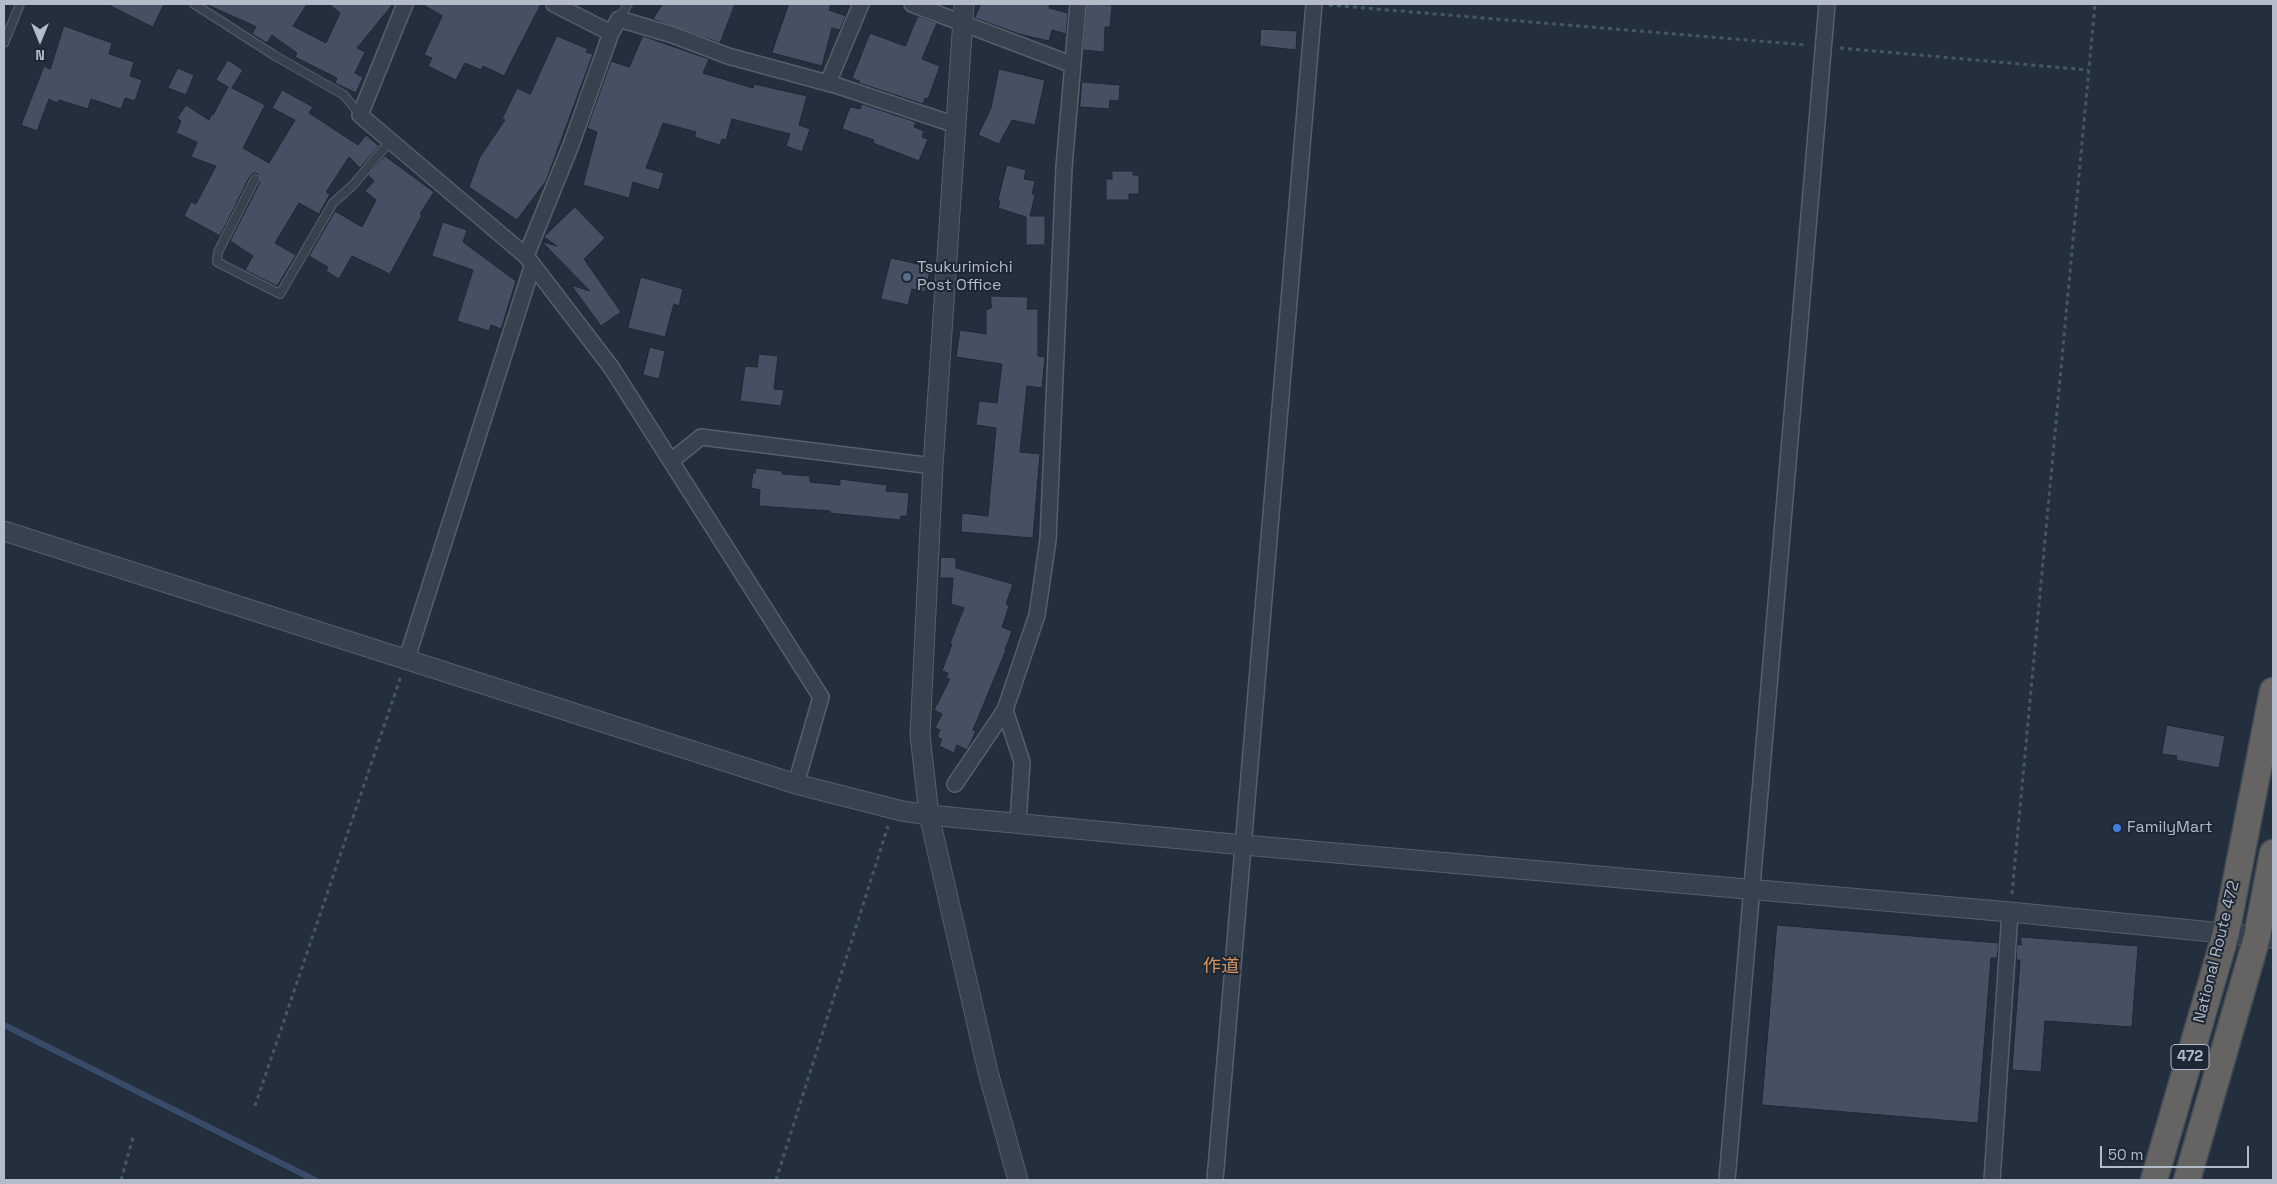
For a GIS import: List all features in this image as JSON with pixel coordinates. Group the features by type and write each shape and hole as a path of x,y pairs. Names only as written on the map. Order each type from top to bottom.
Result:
{"highway":[{"name":"National Route 472","path":"2154,1180 2226,933 2273,692"},
{"name":"National Route 472","path":"2187,1180 2265,938 2273,853"}],"street":[{"path":"405,4 360,115 529,262 611,367 820,697 796,784"},
{"path":"554,4 611,33"},
{"path":"828,83 861,4"},
{"path":"912,4 1073,65"},
{"path":"964,4 933,466 920,735 929,815 988,1072 1018,1180"},
{"path":"955,784 1005,710 1037,614 1048,540 1064,167 1078,4"},
{"path":"1215,1180 1321,4"},
{"path":"1727,1180 1827,4"},
{"path":"406,661 529,262 611,33 619,19 673,35 728,56 828,83 956,125"},
{"path":"671,461 701,436 933,466"},
{"path":"4,531 406,661 796,784 892,809 929,815 1244,845 2010,912 2265,938"},
{"path":"1005,710 1022,762 1018,823"},
{"path":"1992,1180 2010,912"}],"lane":[{"path":"4,43 20,4"},
{"path":"194,4 277,57 344,95 360,115"},
{"path":"619,19 628,4"},
{"path":"255,179 218,252 217,262 280,294 334,203 354,184 390,141"}],"path":[{"path":"1321,4 2088,70"},
{"path":"2010,912 2095,4"},
{"path":"255,1106 406,661"},
{"path":"776,1180 892,809"},
{"path":"122,1180 134,1134"}],"building":[{"path":"107,4 164,4 153,27"},
{"path":"206,4 307,4 293,26 326,43 340,13 329,4 393,4 357,48 365,52 355,73 363,77 356,93 335,83 337,78 295,57 297,53 272,35 267,43 252,34 256,27"},
{"path":"422,4 541,4 504,76 483,66 481,70 465,63 456,80 428,66 432,58 424,55 442,16"},
{"path":"663,4 735,4 720,43 653,19"},
{"path":"789,4 831,4 829,10 846,16 840,30 832,28 822,66 772,53"},
{"path":"981,4 1050,4 1049,8 1068,13 1066,34 1052,30 1049,41 1019,34 975,18"},
{"path":"1087,4 1112,5 1110,27 1105,27 1104,52 1083,50"},
{"path":"918,16 937,23 922,59 940,66 928,99 925,98 923,104 859,83 859,81 852,78 870,33 905,46"},
{"path":"64,26 112,43 109,54 134,62 130,76 142,80 135,101 125,98 121,109 91,99 88,109 59,100 57,103 49,99 37,131 21,125 44,66 50,69"},
{"path":"1261,29 1297,31 1296,50 1260,46"},
{"path":"557,36 588,49 586,52 593,54 546,181 517,220 469,187 480,157 505,120 502,119 517,88 530,94"},
{"path":"643,36 709,59 703,73 753,88 754,84 807,96 799,125 810,129 802,152 786,146 790,134 732,119 726,140 722,139 720,145 694,137 696,132 663,123 646,168 664,173 659,190 633,182 629,198 583,185 597,132 587,128 611,61 629,67"},
{"path":"228,60 243,70 232,88 265,105 243,148 269,163 295,120 272,108 282,90 313,107 309,113 358,145 366,135 379,146 360,168 349,157 326,192 330,194 319,214 299,203 275,243 296,255 277,286 245,270 253,256 230,241 260,182 258,174 254,173 250,176 220,236 184,216 191,202 196,204 216,166 191,157 197,142 176,133 181,121 177,118 186,105 209,120 228,87 216,80"},
{"path":"178,68 194,75 186,95 168,88"},
{"path":"999,69 1045,80 1035,125 1012,120 999,144 978,135 991,108"},
{"path":"1082,82 1120,85 1119,101 1110,100 1109,109 1080,107"},
{"path":"862,104 916,122 914,127 924,131 922,137 928,139 919,161 873,143 874,140 842,129 850,107 860,109"},
{"path":"385,156 434,192 420,214 422,215 390,274 352,256 339,279 326,271 328,267 309,256 335,211 362,227 376,200 365,191 374,181 368,175"},
{"path":"1007,165 1026,170 1024,179 1035,181 1032,194 1035,195 1030,216 1045,216 1045,245 1026,245 1026,217 998,208"},
{"path":"1112,171 1133,171 1133,175 1139,175 1139,194 1129,194 1129,200 1106,200 1106,179 1112,179"},
{"path":"575,207 605,238 584,259 621,312 601,326 571,285 590,291 542,242 557,246 544,237"},
{"path":"443,222 467,230 463,242 516,281 501,329 491,325 489,331 457,321 473,270 432,256"},
{"path":"891,258 931,267 925,292 912,289 908,305 881,299"},
{"path":"641,277 683,289 679,306 674,304 665,337 628,328"},
{"path":"991,296 1028,297 1027,309 1038,309 1038,356 1045,357 1042,388 1027,386 1020,452 1040,454 1033,538 961,532 962,513 988,516 996,428 976,425 979,401 997,403 1002,364 956,357 960,330 986,334 986,310 991,308"},
{"path":"650,347 665,351 659,379 643,375"},
{"path":"759,354 778,356 774,389 784,390 781,406 740,401 745,366 757,367"},
{"path":"756,468 782,471 782,474 810,476 810,482 840,485 840,479 887,485 886,491 909,493 907,516 901,516 900,520 829,513 830,511 759,506 760,490 751,488 753,473 755,473"},
{"path":"941,557 956,558 956,568 1013,584 1006,604 1009,606 1002,627 1012,631 1006,650 973,730 976,731 967,750 957,745 954,753 939,746 942,739 937,737 940,730 935,728 942,714 934,710 950,679 946,678 948,673 942,671 952,644 950,643 964,608 951,604 953,578 940,578"},
{"path":"2167,725 2225,736 2219,768 2176,760 2177,756 2162,754"},
{"path":"1777,925 1999,943 1997,958 1991,958 1978,1123 1762,1105"},
{"path":"2021,937 2138,946 2132,1027 2045,1021 2041,1072 2012,1070 2020,960 2016,960 2017,944 2021,945"}],"waterway":[{"path":"4,1025 315,1180"}],"place":[{"name":"Tsukurimichi Post Office","path":"907,277"},
{"name":"FamilyMart","path":"2117,828"}],"district":[{"name":"作道","path":"1221,967"}]}
